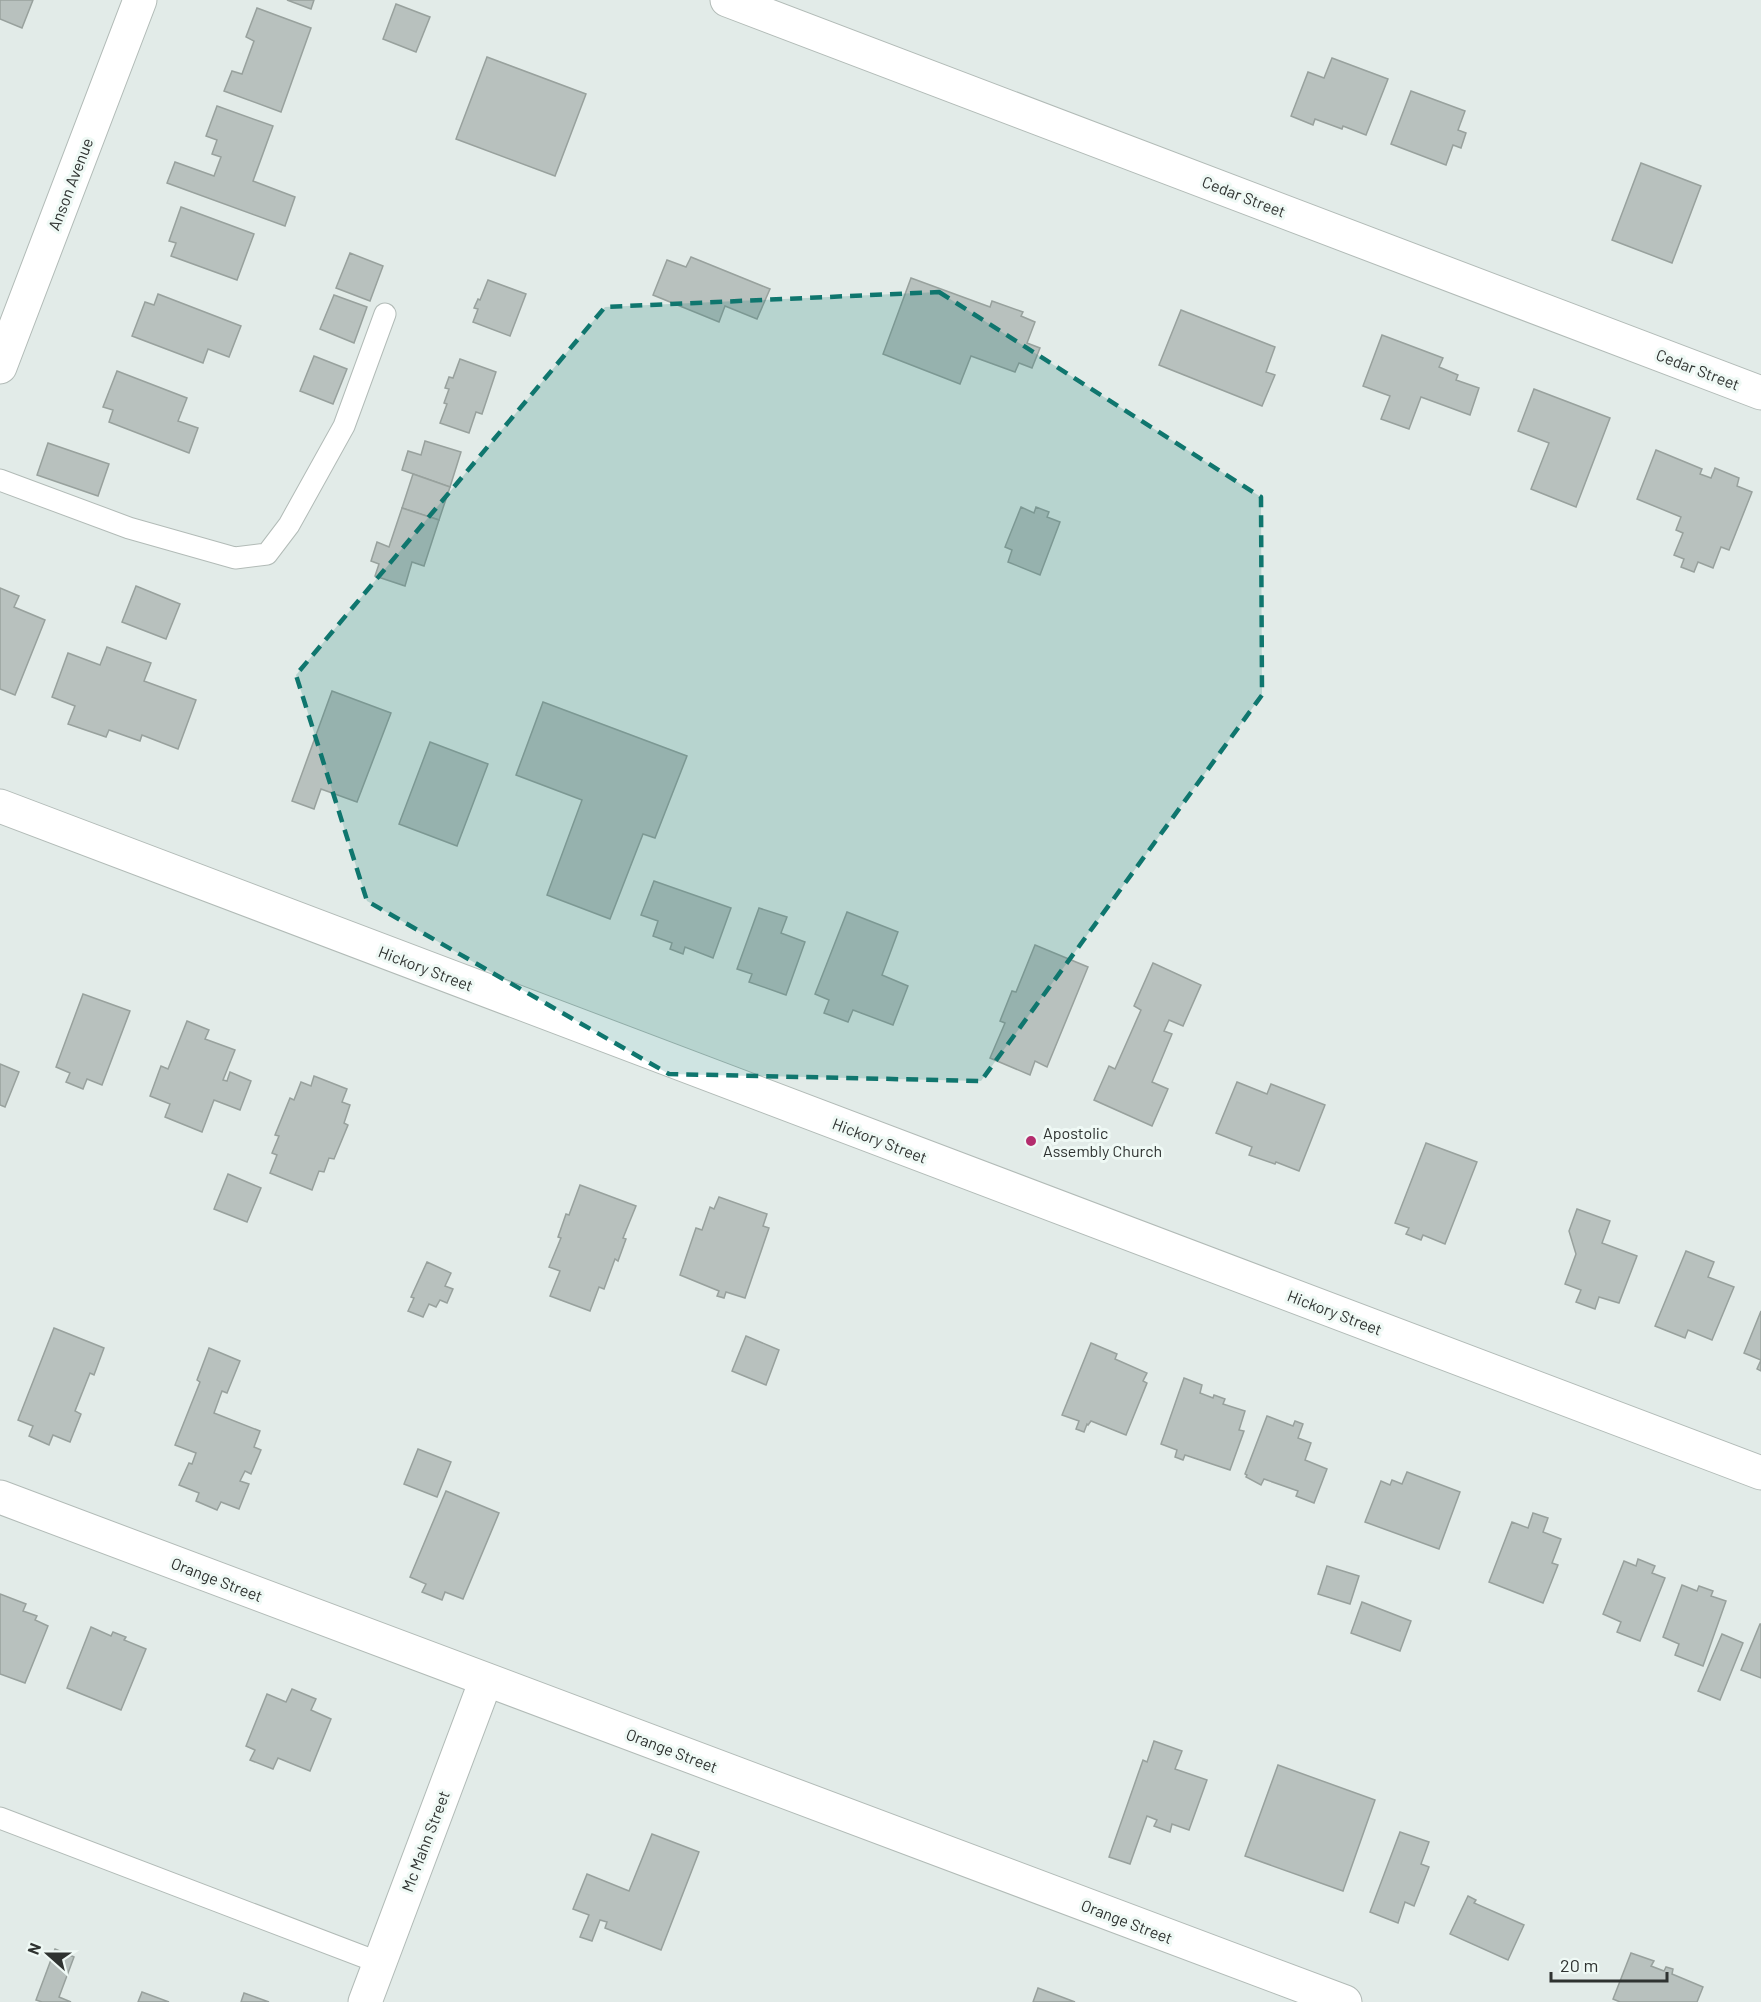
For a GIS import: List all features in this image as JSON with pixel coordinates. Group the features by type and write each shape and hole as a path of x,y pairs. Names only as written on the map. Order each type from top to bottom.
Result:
{"street":[{"name":"Anson Avenue","path":"0,367 140,0"},
{"name":"Cedar Street","path":"727,0 1761,393"},
{"name":"Hickory Street","path":"0,806 1761,1473"},
{"name":"Orange Street","path":"0,1497 1345,2002"},
{"name":"Mc Mahn Street","path":"365,2002 486,1680"}],"lane":[{"path":"0,480 129,528 235,558 267,554 289,525 344,426 385,314"},
{"path":"0,1818 380,1963"}],"highlighted area":[{"path":"939,292 1261,497 1262,695 981,1081 669,1074 367,901 296,675 605,307"}],"building":[{"path":"0,0 33,0 22,28 0,19"},
{"path":"287,0 314,0 311,9"},
{"path":"396,4 430,17 416,52 383,39"},
{"path":"257,8 311,28 281,112 224,91 232,71 242,74 254,41 246,37"},
{"path":"487,57 586,94 555,176 456,139"},
{"path":"1332,58 1388,79 1366,135 1315,119 1313,125 1291,116 1308,72 1324,78"},
{"path":"1411,91 1465,111 1458,130 1466,133 1461,148 1453,145 1446,165 1391,144"},
{"path":"217,106 273,126 253,181 295,197 285,226 167,183 175,162 214,176 221,157 212,154 217,140 206,136"},
{"path":"1641,163 1701,186 1672,263 1612,240"},
{"path":"181,207 254,234 237,280 171,256 176,243 169,241"},
{"path":"350,253 383,266 370,301 336,288"},
{"path":"691,257 770,289 757,319 725,306 719,322 653,295 667,260 686,267"},
{"path":"911,278 990,307 992,301 1023,312 1021,316 1035,322 1027,343 1040,348 1032,368 1019,363 1015,372 971,356 960,384 883,354"},
{"path":"488,280 526,294 510,336 473,322 478,309 474,308"},
{"path":"158,294 241,326 229,357 208,349 203,363 132,336 145,302 154,305"},
{"path":"334,295 367,307 354,343 320,329"},
{"path":"1181,310 1275,347 1266,372 1275,375 1262,406 1159,365"},
{"path":"1382,335 1443,358 1439,367 1458,375 1456,380 1479,388 1470,415 1421,397 1409,429 1381,419 1390,396 1363,386"},
{"path":"314,356 347,369 333,404 300,391"},
{"path":"460,359 496,372 482,414 476,412 469,433 440,423 447,404 444,403 449,389 445,388 449,377 453,378"},
{"path":"117,371 187,398 178,421 198,428 189,453 109,422 113,410 103,407"},
{"path":"1534,389 1610,418 1576,507 1531,489 1549,443 1518,431"},
{"path":"425,441 461,452 450,487 402,470 408,451 421,455"},
{"path":"48,443 109,464 98,496 37,475"},
{"path":"1656,450 1702,469 1700,474 1711,478 1715,468 1739,478 1737,486 1752,492 1729,550 1721,547 1713,568 1698,562 1694,572 1681,567 1684,559 1674,555 1683,533 1676,530 1681,517 1637,499"},
{"path":"413,474 450,487 439,520 402,508"},
{"path":"1021,507 1034,513 1036,507 1049,512 1047,517 1060,522 1040,575 1008,562 1012,550 1005,547"},
{"path":"402,508 439,520 424,566 412,562 405,586 375,576 379,564 371,561 377,542 389,547"},
{"path":"136,586 180,604 166,639 122,622"},
{"path":"0,588 19,596 14,607 45,620 15,695 0,689"},
{"path":"107,647 151,663 144,681 196,700 178,749 142,735 140,741 109,730 106,737 68,724 75,706 52,697 68,653 100,665"},
{"path":"332,691 391,713 357,802 321,789 314,809 292,801"},
{"path":"543,702 687,756 655,838 643,834 610,919 547,895 582,800 516,775"},
{"path":"430,742 488,764 457,846 399,824"},
{"path":"654,881 731,908 713,958 685,947 683,954 670,949 672,943 653,936 658,921 641,915"},
{"path":"759,908 787,917 781,933 805,942 786,995 749,982 752,974 737,969"},
{"path":"847,912 898,932 882,975 908,986 893,1025 853,1010 848,1022 824,1013 829,1000 815,994"},
{"path":"1035,945 1088,967 1047,1067 1035,1061 1030,1075 990,1058 1005,1023 1000,1021 1012,991 1016,992"},
{"path":"1153,963 1201,985 1183,1026 1169,1020 1164,1031 1172,1034 1152,1082 1168,1089 1152,1126 1094,1100 1109,1066 1115,1069 1141,1010 1134,1006"},
{"path":"83,994 130,1011 102,1085 87,1079 83,1089 66,1082 70,1073 56,1067"},
{"path":"187,1021 209,1030 205,1039 235,1050 223,1080 227,1081 230,1072 251,1081 240,1110 214,1100 202,1132 165,1117 170,1104 150,1096 161,1066 168,1069"},
{"path":"0,1064 19,1072 5,1107 0,1105"},
{"path":"314,1076 347,1089 342,1102 350,1105 344,1123 348,1125 334,1159 329,1158 324,1172 319,1171 312,1190 270,1173 277,1155 272,1153 279,1136 275,1135 290,1098 294,1100 301,1082 311,1086"},
{"path":"1237,1082 1267,1094 1271,1084 1325,1105 1299,1171 1249,1155 1252,1147 1216,1133"},
{"path":"1426,1143 1477,1162 1445,1244 1423,1235 1421,1240 1406,1234 1409,1228 1395,1223"},
{"path":"228,1174 261,1188 247,1222 214,1209"},
{"path":"580,1185 636,1206 623,1238 626,1239 618,1261 615,1259 604,1289 599,1287 590,1311 550,1296 560,1271 549,1267 561,1238 558,1237 566,1214 569,1215"},
{"path":"719,1197 767,1214 763,1226 769,1228 745,1298 726,1292 724,1298 717,1296 719,1291 680,1275 696,1228 702,1230 710,1207 714,1209"},
{"path":"1577,1209 1610,1221 1602,1243 1637,1256 1619,1303 1599,1297 1595,1309 1576,1302 1581,1290 1565,1284 1576,1254 1569,1231"},
{"path":"1686,1251 1714,1262 1708,1277 1734,1287 1712,1340 1688,1330 1685,1338 1655,1326"},
{"path":"427,1262 451,1273 445,1286 453,1289 447,1303 440,1300 436,1307 429,1304 423,1317 408,1311 414,1298 411,1297"},
{"path":"1761,1311 1761,1360 1744,1353"},
{"path":"54,1328 104,1348 94,1375 90,1373 75,1411 81,1414 70,1442 53,1435 49,1445 29,1436 33,1426 18,1420"},
{"path":"746,1336 779,1350 766,1385 732,1371"},
{"path":"1091,1343 1117,1354 1115,1359 1147,1373 1143,1381 1147,1383 1126,1435 1091,1421 1084,1432 1076,1429 1079,1421 1062,1415"},
{"path":"209,1348 240,1361 227,1393 222,1391 214,1413 260,1431 254,1447 261,1450 251,1474 245,1471 240,1481 249,1484 239,1509 221,1502 217,1510 196,1501 199,1493 179,1485 196,1453 175,1445 200,1382 197,1380"},
{"path":"1184,1378 1202,1385 1200,1393 1213,1398 1214,1395 1225,1399 1223,1404 1245,1411 1239,1430 1244,1431 1230,1470 1185,1455 1183,1460 1175,1457 1177,1450 1161,1444"},
{"path":"1267,1416 1293,1426 1295,1421 1303,1424 1298,1438 1311,1443 1305,1460 1327,1469 1314,1503 1296,1496 1298,1491 1264,1479 1261,1485 1246,1477 1245,1474"},
{"path":"418,1449 451,1462 437,1497 404,1484"},
{"path":"1407,1472 1460,1492 1439,1549 1365,1522 1381,1481 1390,1485 1392,1480 1402,1484"},
{"path":"446,1491 499,1513 463,1599 445,1592 442,1600 422,1592 426,1584 410,1577"},
{"path":"1533,1513 1548,1518 1543,1532 1561,1539 1552,1563 1558,1565 1543,1603 1489,1582 1512,1522 1528,1528"},
{"path":"1638,1559 1655,1566 1652,1573 1665,1578 1640,1641 1617,1632 1621,1622 1603,1614 1624,1561 1636,1566"},
{"path":"1327,1566 1359,1576 1350,1604 1318,1594"},
{"path":"1682,1585 1697,1591 1699,1586 1713,1591 1711,1596 1726,1601 1703,1666 1675,1655 1679,1644 1663,1637"},
{"path":"0,1594 26,1604 23,1611 37,1616 35,1620 48,1626 25,1683 0,1674"},
{"path":"1362,1602 1411,1621 1400,1651 1351,1633"},
{"path":"1761,1624 1761,1678 1741,1670"},
{"path":"91,1627 111,1636 113,1632 126,1637 124,1640 146,1649 121,1710 67,1688"},
{"path":"1722,1634 1743,1643 1720,1700 1698,1691"},
{"path":"292,1689 316,1699 311,1710 331,1719 310,1771 278,1758 273,1769 250,1760 255,1750 246,1746 267,1694 286,1702"},
{"path":"1154,1741 1182,1751 1175,1769 1207,1780 1189,1830 1172,1824 1170,1832 1154,1826 1157,1820 1147,1816 1130,1864 1109,1857 1143,1760 1147,1762"},
{"path":"1278,1765 1375,1800 1343,1891 1245,1856"},
{"path":"1400,1832 1429,1842 1421,1864 1429,1867 1414,1906 1405,1902 1398,1923 1370,1912"},
{"path":"652,1834 699,1852 661,1950 605,1928 607,1922 600,1920 592,1941 580,1937 589,1915 573,1909 587,1874 629,1891"},
{"path":"1468,1896 1476,1900 1474,1903 1524,1925 1508,1960 1450,1934"},
{"path":"55,1949 74,1957 59,1997 71,2002 36,2000"},
{"path":"1631,1953 1654,1961 1651,1966 1664,1971 1666,1967 1673,1969 1672,1974 1703,1987 1697,2002 1620,2002 1613,1999"},
{"path":"1038,1988 1075,2002 1033,2002"},
{"path":"142,1992 169,2002 138,2002"},
{"path":"244,1993 269,2002 241,2002"}],"place":[{"name":"Apostolic Assembly Church","path":"1031,1141"}]}
